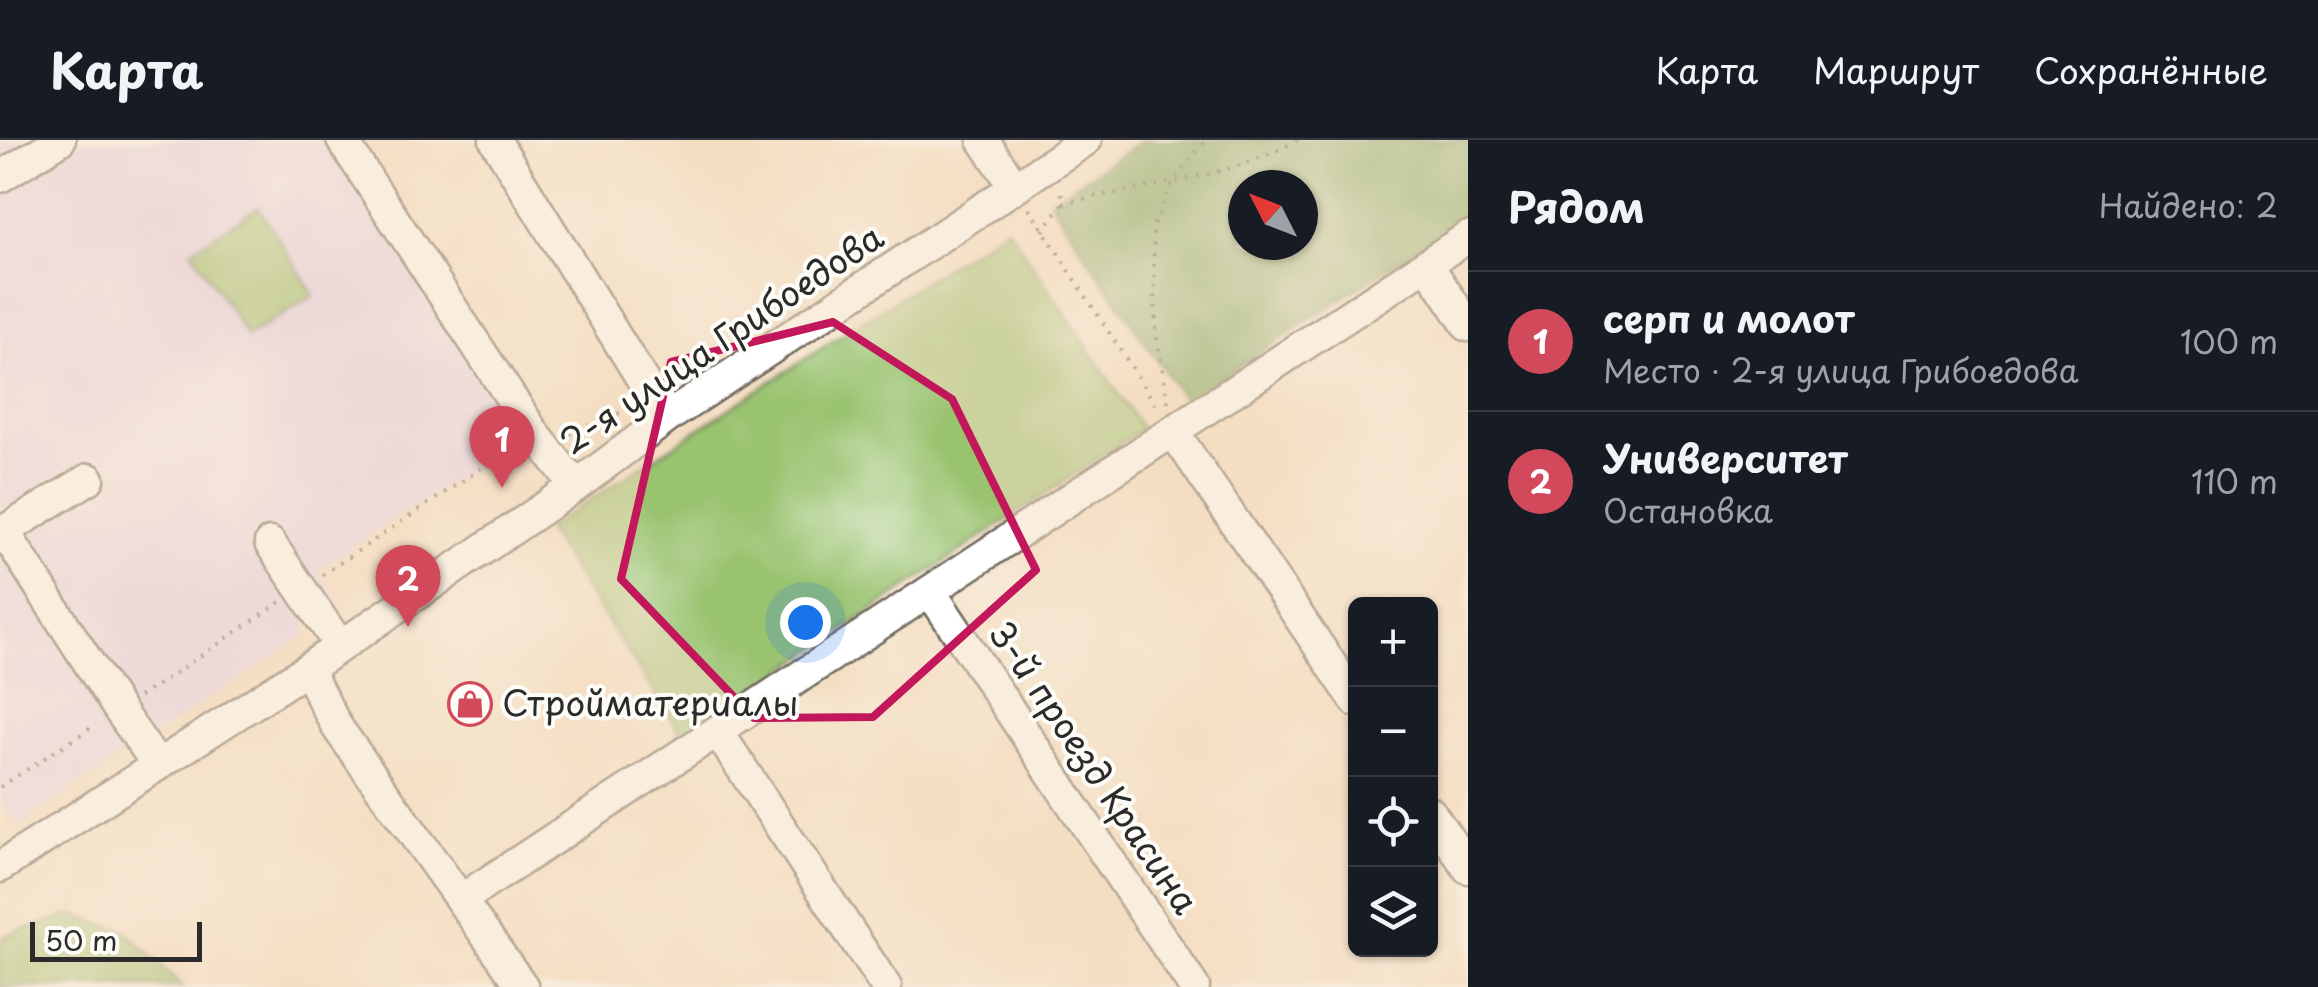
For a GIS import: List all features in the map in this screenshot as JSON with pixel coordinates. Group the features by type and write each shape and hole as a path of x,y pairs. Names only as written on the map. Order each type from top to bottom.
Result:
{"street":[{"path":"0,177 60,140"},
{"path":"342,140 534,433 576,486"},
{"path":"495,140 662,406"},
{"path":"984,140 1016,187"},
{"name":"2-я улица Грибоедова","path":"0,867 307,669 576,486 662,406 1086,140"},
{"path":"462,899 1468,237"},
{"path":"1427,264 1468,326"},
{"path":"1173,431 1348,690"},
{"path":"88,478 4,531 157,764"},
{"path":"270,544 340,646"},
{"name":"3-й проезд Красина","path":"930,591 1194,987"},
{"path":"307,669 337,727 523,987"},
{"path":"718,732 886,987"},
{"path":"1438,824 1468,868"}],"path":[{"path":"1173,431 1156,332 1154,226 1174,180 1206,140"},
{"path":"1063,203 1272,154 1296,140"},
{"path":"1016,187 1173,431"},
{"path":"0,786 534,433 574,434 662,406"}],"highlighted area":[{"path":"833,322 952,399 1036,570 873,717 754,718 621,579 671,362"}],"shaded area":[{"path":"0,140 332,140 522,435 318,569 340,602 306,626 305,636 18,825 0,799"}],"green space":[{"path":"1143,140 1468,140 1468,215 1185,402 1050,201"},
{"path":"258,207 314,295 247,337 192,250"},
{"path":"1007,227 1142,429 684,737 546,529"},
{"path":"73,915 127,932 182,987 0,987 0,940"}],"place":[{"name":"серп и молот","path":"502,488"},
{"name":"Университет","path":"408,627"},
{"name":"Стройматериалы","path":"470,704"}]}
